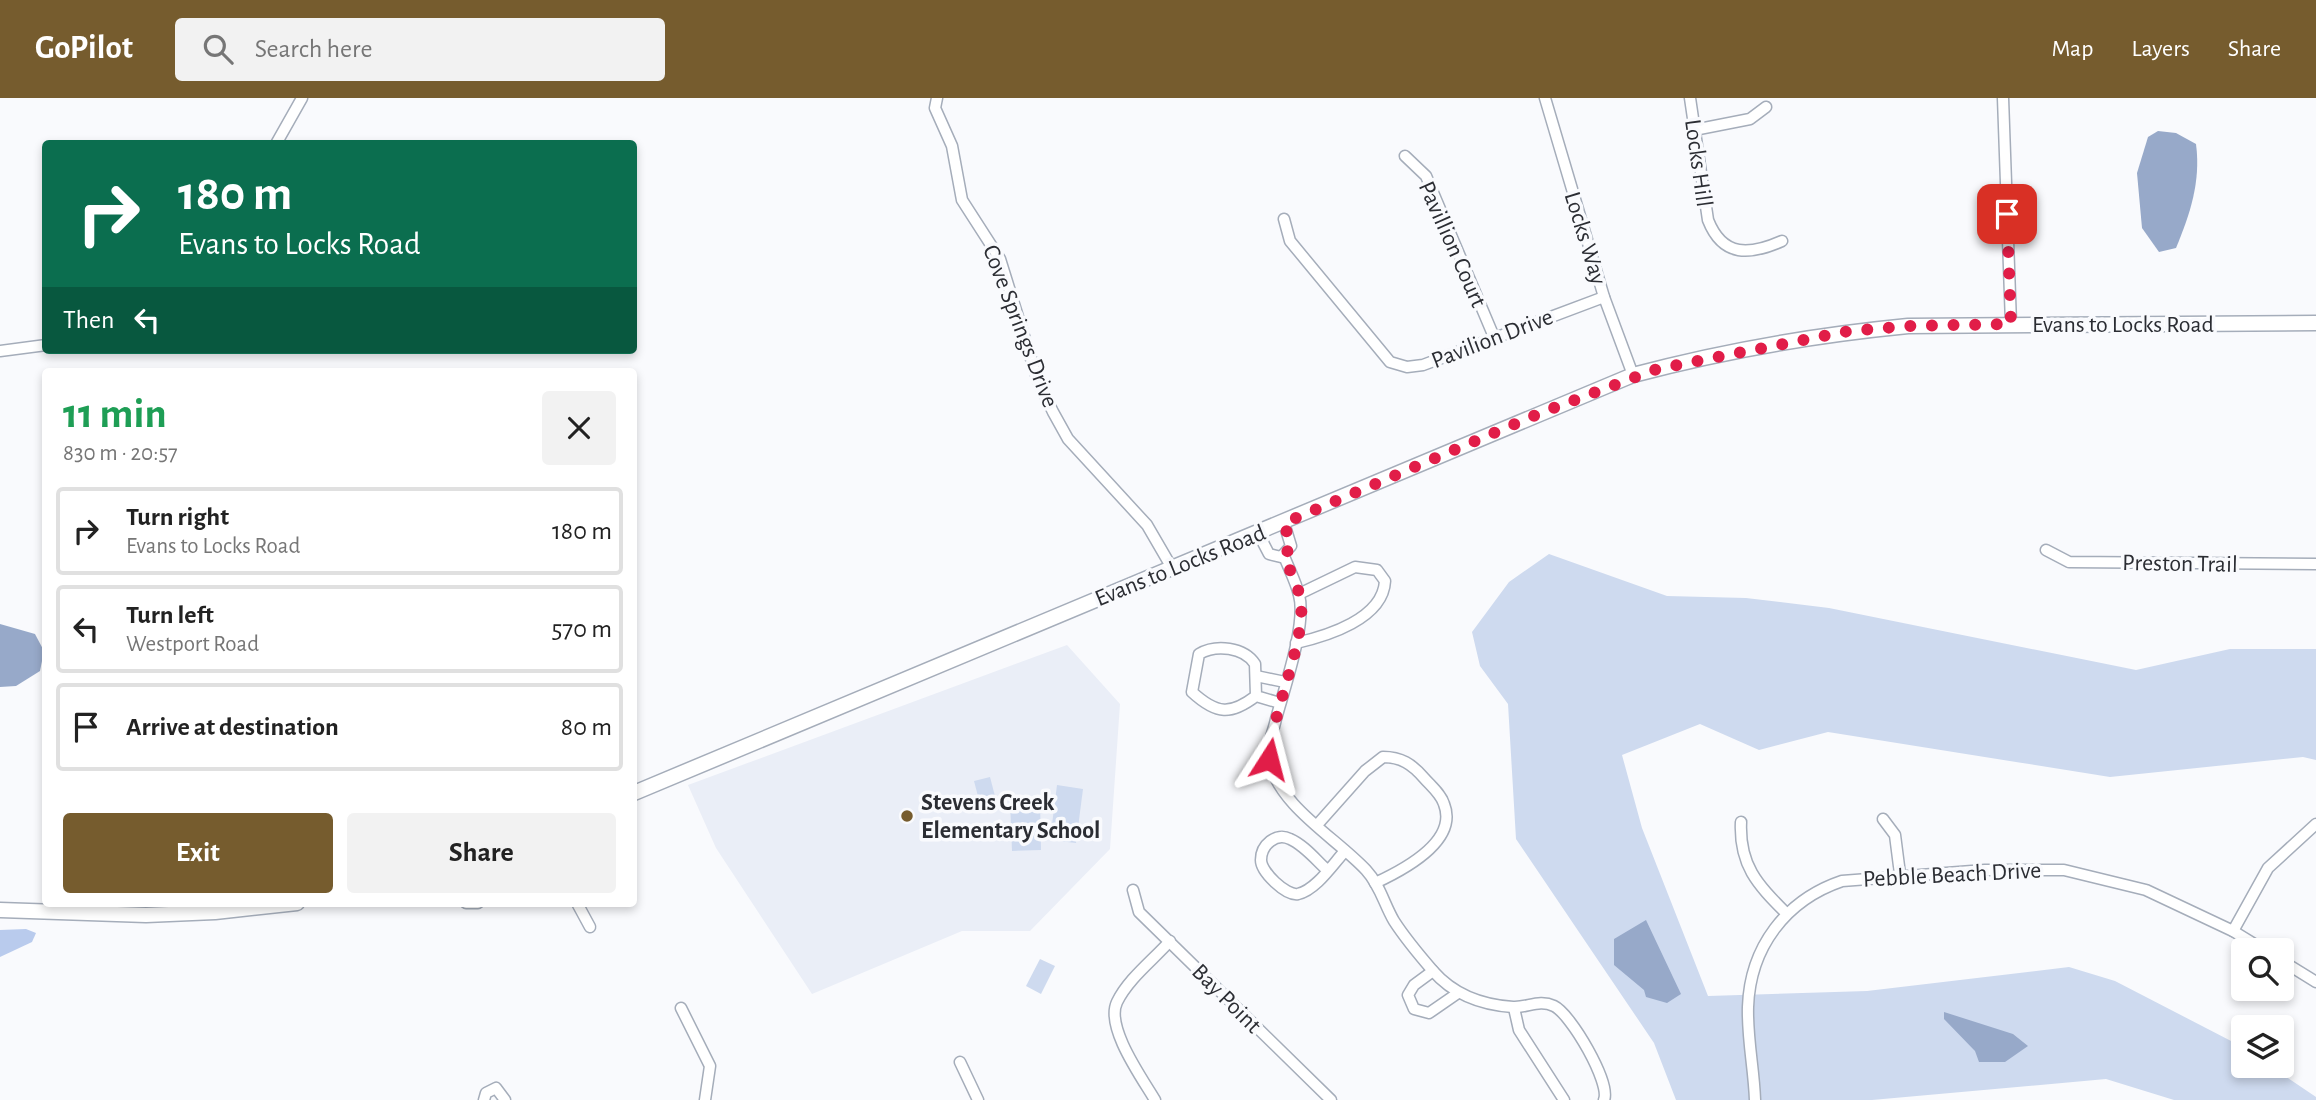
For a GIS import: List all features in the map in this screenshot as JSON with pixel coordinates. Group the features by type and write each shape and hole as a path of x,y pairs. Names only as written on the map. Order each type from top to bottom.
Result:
{"street":[{"path":"278,140 302,98"},
{"name":"Cove Springs Drive","path":"937,98 934,108 952,146 962,200 1000,259 1038,381 1053,412 1068,439 1147,525 1172,568"},
{"name":"Locks Way","path":"1545,98 1604,297 1633,375"},
{"name":"Locks Hill","path":"1690,98 1708,220 1713,233 1733,249 1751,252 1782,241"},
{"path":"2003,98 2011,324"},
{"path":"1694,130 1750,119 1766,107"},
{"name":"Pavillion Court","path":"1405,156 1426,176 1494,337"},
{"name":"Pavilion Drive","path":"1284,219 1290,241 1390,362 1406,367 1423,365 1604,297"},
{"name":"Evans to Locks Road","path":"637,792 1633,375 1680,362 1849,331 1908,326 2316,323"},
{"path":"0,351 42,346"},
{"path":"1258,533 1269,554 1274,558 1284,556 1291,546 1284,523"},
{"name":"Preston Trail","path":"2046,551 2069,562 2316,564"},
{"path":"1284,556 1298,594 1300,615 1296,643 1270,740 1269,759 1277,782 1375,883 1394,921 1433,971 1458,993 1514,1008 1537,1002 1555,1006 1569,1019 1604,1080 1607,1092 1604,1100"},
{"path":"1296,643 1331,635 1350,625 1375,603 1384,591 1385,581 1377,570 1355,567 1298,594"},
{"path":"1230,649 1245,654 1255,664 1256,696 1243,707 1231,711 1215,708 1192,692 1195,664 1199,654 1207,650 1230,649"},
{"path":"1256,676 1285,682"},
{"path":"1256,696 1280,703"},
{"path":"1317,825 1365,771 1383,757 1405,761 1418,772 1443,800 1446,808 1443,831 1430,848 1399,872 1375,883"},
{"path":"1883,819 1895,835 1900,874"},
{"path":"1741,822 1740,848 1751,873 1786,913"},
{"path":"2233,931 2268,868 2316,824"},
{"path":"1327,870 1293,839 1282,836 1274,838 1264,848 1261,858 1262,867 1286,892 1295,895 1308,890 1327,870 1345,851"},
{"name":"Pebble Beach Drive","path":"1755,1100 1748,1009 1750,981 1760,952 1786,913 1824,887 1842,881 1900,874 2064,870 2136,886 2244,938"},
{"name":"Bay Point","path":"1133,890 1139,912 1331,1100"},
{"path":"0,910 146,915 261,907"},
{"path":"579,907 590,927"},
{"path":"1155,1100 1123,1044 1115,1024 1115,1005 1171,941"},
{"path":"2294,968 2316,982"},
{"path":"1433,971 1413,985 1408,995 1414,1009 1429,1013 1458,993"},
{"path":"681,1008 710,1066 705,1100"},
{"path":"1514,1008 1519,1030 1564,1100"},
{"path":"960,1062 978,1100"},
{"path":"484,1100 486,1093 496,1088 506,1100"}],"shaded area":[{"path":"2158,131 2176,133 2196,144 2197,158 2193,198 2176,248 2159,252 2142,228 2137,173 2148,137"},
{"path":"1549,554 1667,596 1746,598 1829,608 2136,670 2230,649 2316,649 2316,760 2303,757 2110,777 1828,732 1759,750 1700,724 1622,755 1642,828 1708,996 1867,991 2069,967 2115,981 2231,1041 2231,1078 2288,1078 2316,1097 2316,1100 2174,1100 2106,1079 1872,1100 1676,1100 1654,1043 1516,839 1508,704 1480,666 1472,632 1509,582"},
{"path":"0,624 35,634 42,647 40,671 16,686 0,687"},
{"name":"Stevens Creek Elementary School","path":"1067,645 1120,704 1110,849 1030,931 962,931 812,994 716,848 688,785"},
{"path":"990,777 996,800 980,804 974,781"},
{"path":"1057,785 1083,789 1076,843 1050,840"},
{"path":"1040,800 1041,850 1012,851 1010,801"},
{"path":"1646,920 1681,994 1667,1003 1646,997 1644,990 1614,965 1614,939"},
{"path":"26,929 36,933 32,942 0,957 0,930"},
{"path":"1040,959 1055,966 1041,994 1026,986"},
{"path":"1944,1012 2013,1034 2028,1046 2005,1062 1979,1062 1975,1051 1944,1019"}],"place":[{"name":"Stevens Creek Elementary School","path":"907,816"}],"route":[{"path":"1269,759 1270,740 1296,643 1300,615 1300,597 1284,556 1291,546 1290,535 1284,523 1633,375 1680,362 1849,331 1908,326 2011,324 2007,214"}]}
